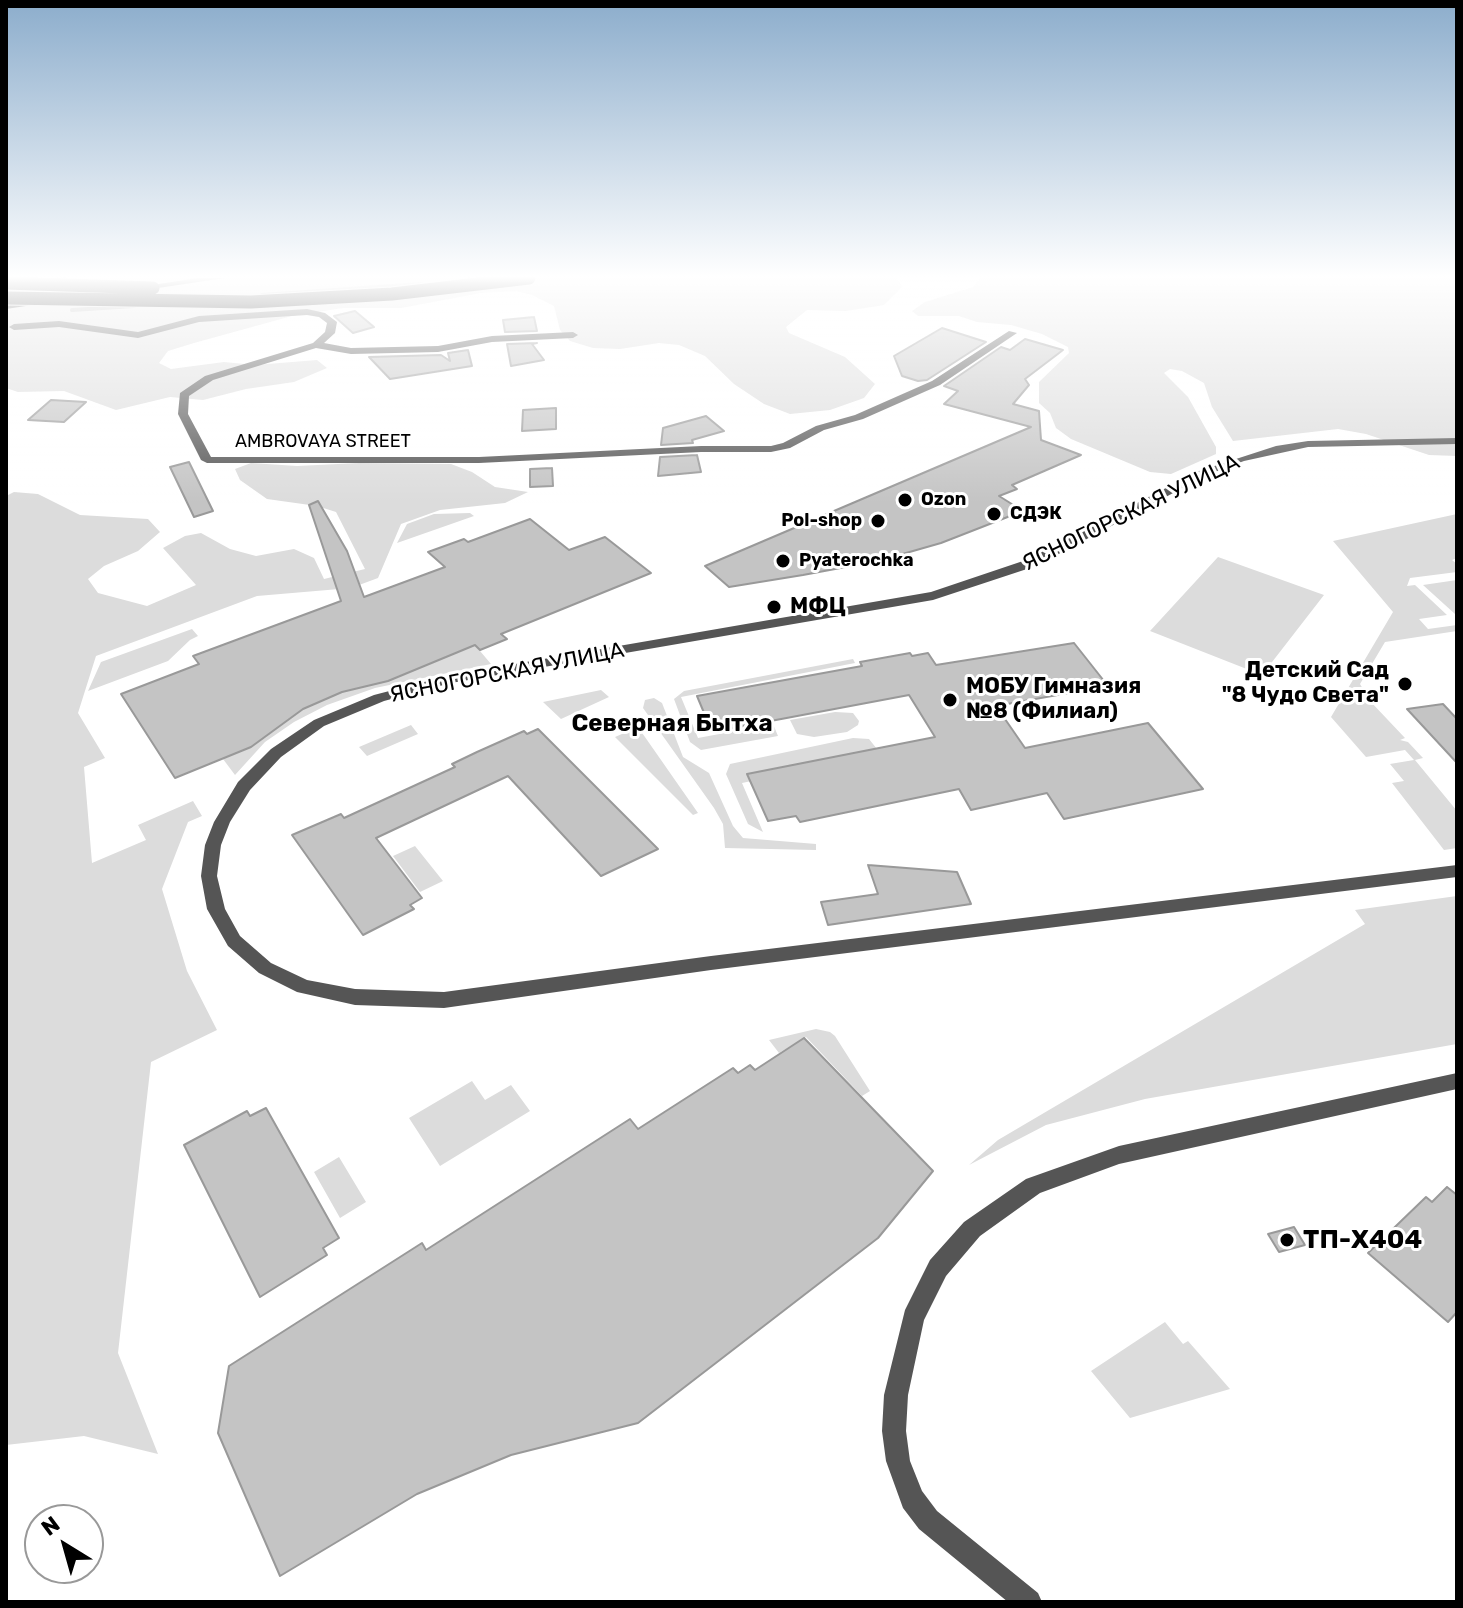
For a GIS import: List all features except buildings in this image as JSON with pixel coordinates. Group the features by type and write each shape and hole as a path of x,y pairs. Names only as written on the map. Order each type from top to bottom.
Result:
{"street":[{"name":"AMBROVAYA STREET","path":"288,353 209,378 184,395 183,414 207,460 479,460 701,449 771,449 786,446 820,428 859,417 936,383 982,353"},
{"name":"ЯСНОГОРСКАЯ УЛИЦА","path":"1457,441 1358,442 1276,449 1203,473 1031,563 943,593 451,679 379,698 319,723 276,753 244,786 222,822 213,845 209,876 216,909 234,941 265,968 304,987 355,997 444,1000 723,962 1457,871"},
{"path":"1029,1602 928,1520 912,1499 898,1461 894,1431 896,1395 913,1318 938,1268 972,1229 1033,1186 1119,1155 1457,1081"}],"shaded area":[{"path":"6,353 166,353 159,363 171,369 224,362 255,365 317,360 327,368 294,382 246,389 203,400 170,397 116,410 64,391 18,392 6,388"},
{"path":"698,353 836,353 845,357 875,384 864,398 830,410 790,414 764,404 734,384"},
{"path":"1069,353 1457,353 1457,456 1429,455 1366,434 1338,429 1233,441 1212,407 1204,383 1182,371 1170,369 1164,373 1188,397 1216,447 1216,454 1171,474 1150,472 1071,439 1056,428 1050,413 1039,403 1039,382"},
{"path":"251,463 297,466 451,464 472,472 495,487 528,492 505,503 440,510 401,524 378,578 351,588 257,596 96,656 78,713 105,758 84,767 92,863 146,840 138,825 193,801 202,816 188,822 162,889 187,971 217,1030 151,1062 118,1353 158,1454 84,1436 6,1445 6,496 14,492 38,494 80,515 148,519 160,532 138,551 104,566 88,579 98,593 147,606 196,585 163,548 185,536 201,533 230,549 256,556 294,549 314,558 324,579 365,569 336,512 267,499 240,480 235,469"},
{"path":"470,513 474,516 397,543 407,524 434,514"},
{"path":"1457,514 1457,558 1452,560 1457,564 1457,572 1410,578 1407,586 1415,585 1447,615 1419,619 1428,629 1457,625 1457,631 1385,642 1360,684 1370,701 1405,738 1400,740 1408,742 1423,758 1415,760 1457,811 1457,848 1444,850 1392,783 1404,781 1390,764 1414,760 1405,750 1366,757 1331,717 1393,612 1333,541"},
{"path":"1218,557 1324,595 1262,675 1150,631"},
{"path":"1457,580 1455,614 1423,585"},
{"path":"192,629 198,636 168,661 88,691 101,662"},
{"path":"475,645 491,664 375,688 327,705 265,742 235,775 223,759 251,747 303,709 342,692 388,681"},
{"path":"853,659 855,663 681,697 698,738 773,724 778,736 701,750 690,742 674,699 684,691"},
{"path":"601,690 609,697 561,719 543,702"},
{"path":"654,698 662,703 683,757 709,773 733,826 743,838 816,844 816,850 725,848 723,824 714,808 643,708 645,700"},
{"path":"835,712 853,713 859,721 858,725 847,732 814,737 797,734 790,720"},
{"path":"411,725 418,734 367,756 359,747"},
{"path":"638,727 698,813 693,815 615,737"},
{"path":"853,738 869,739 881,754 742,783 763,832 748,824 726,774 730,764"},
{"path":"415,846 443,881 420,892 393,856"},
{"path":"1457,896 1457,1044 1145,1099 1046,1125 969,1165 998,1140 1365,924 1355,910"},
{"path":"816,1029 835,1036 870,1091 862,1096 806,1037 779,1053 769,1040"},
{"path":"472,1081 485,1100 511,1085 530,1111 440,1166 409,1118"},
{"path":"339,1157 366,1202 340,1218 314,1172"},
{"path":"1165,1322 1183,1344 1188,1341 1230,1389 1130,1418 1091,1371"}],"place":[{"name":"Ozon","path":"905,500"},
{"name":"СДЭК","path":"994,514"},
{"name":"Pol-shop","path":"878,521"},
{"name":"Pyaterochka","path":"783,561"},
{"name":"МФЦ","path":"774,607"},
{"name":"Детский Сад \"8 Чудо Света\"","path":"1405,684"},
{"name":"МОБУ Гимназия №8 (Филиал)","path":"950,700"},
{"name":"ТП-Х404","path":"1287,1240"}],"district":[{"name":"Северная Бытха","path":"672,724"}]}
